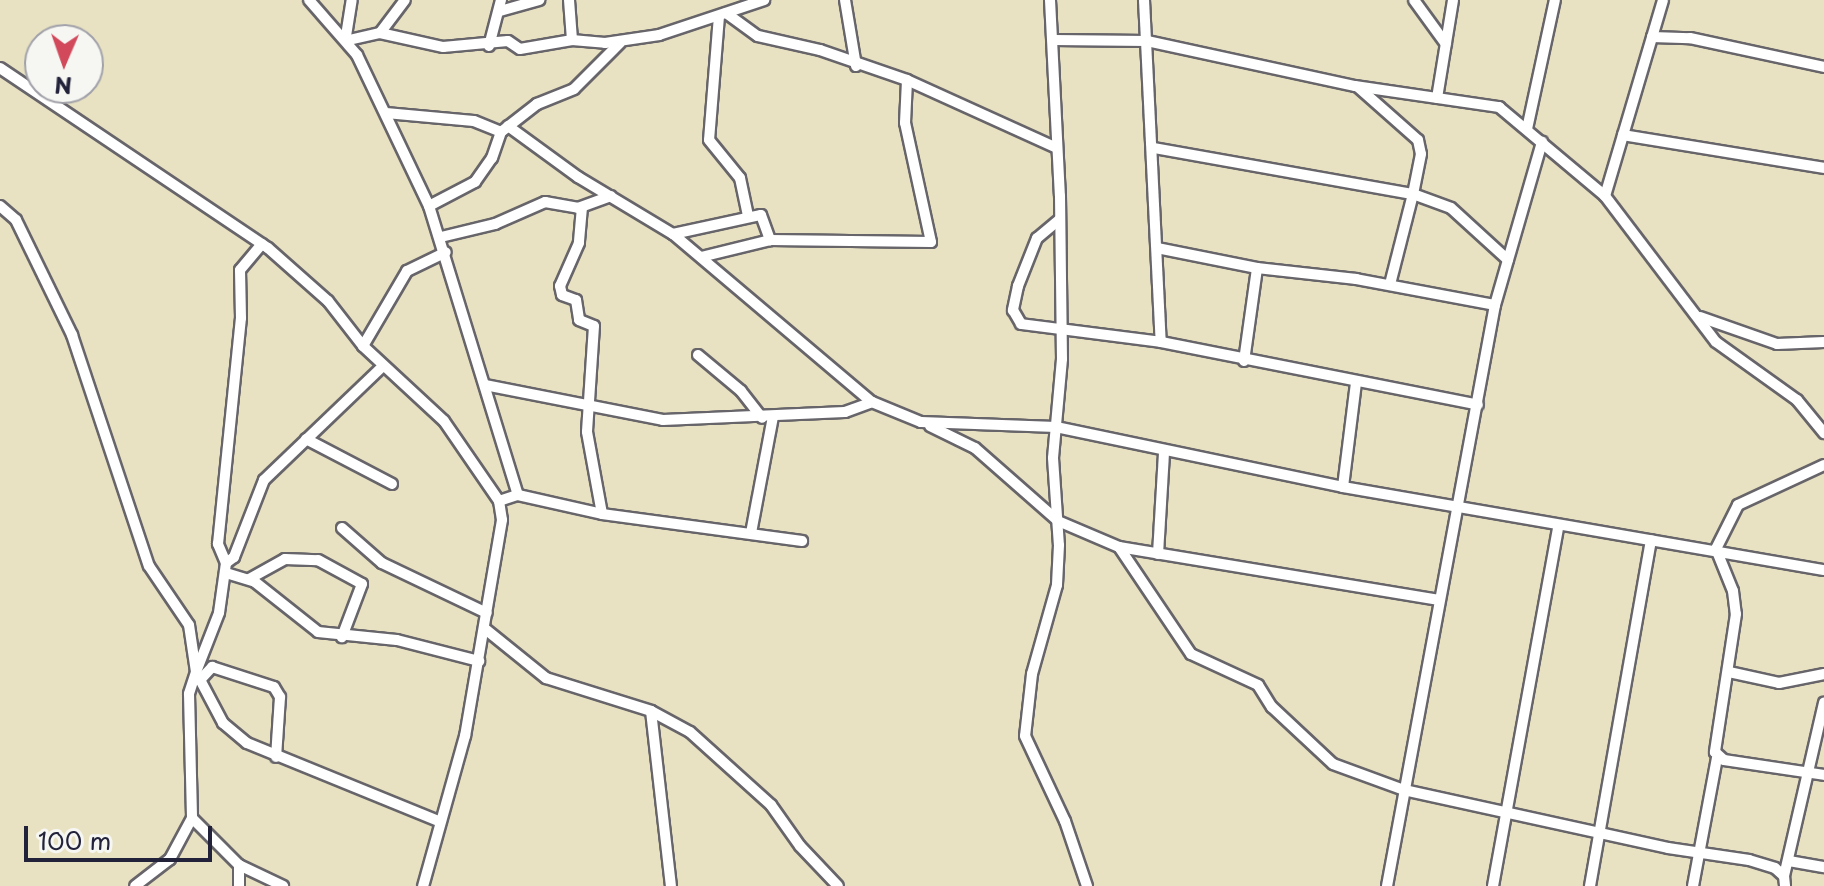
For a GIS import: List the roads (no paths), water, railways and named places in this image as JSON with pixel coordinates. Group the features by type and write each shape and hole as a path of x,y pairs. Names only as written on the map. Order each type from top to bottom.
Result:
{"street":[{"path":"309,0 347,38 429,206 446,252 518,495"},
{"path":"347,38 352,0"},
{"path":"380,33 405,0"},
{"path":"489,46 493,19 501,5 539,0"},
{"path":"569,0 572,40"},
{"path":"845,0 856,66"},
{"path":"1050,0 1060,219 1057,585 1032,674 1025,736 1065,821 1087,886"},
{"path":"1144,0 1154,148 1161,342"},
{"path":"1414,0 1446,44"},
{"path":"1437,98 1453,0"},
{"path":"1527,129 1555,0"},
{"path":"1605,196 1663,0"},
{"path":"347,38 380,33 429,45 489,46 508,41 520,49 572,40 659,35 759,1"},
{"path":"722,14 758,36 820,50 856,66 907,80 1055,147"},
{"path":"722,14 709,140 740,178 748,215"},
{"path":"1652,37 1690,38 1824,67"},
{"path":"429,206 475,182 492,158 504,129 537,104 574,89 594,64 625,39"},
{"path":"1054,40 1147,41 1355,86 1499,107 1605,196 1716,342 1797,400 1824,433"},
{"path":"0,68 262,244 328,301 363,346 444,421 499,501 502,520 479,661 453,788 438,821 423,886"},
{"path":"701,257 770,240 931,242 905,123 907,80"},
{"path":"1355,86 1418,140 1421,154 1390,284"},
{"path":"386,113 474,121 504,129 673,234 872,402 975,448 1058,521 1119,547 1438,600"},
{"path":"1623,135 1824,168"},
{"path":"1387,886 1454,508 1478,405 1495,305 1542,142"},
{"path":"1154,148 1413,194 1451,208 1508,260"},
{"path":"441,237 495,224 545,202 582,207 611,196"},
{"path":"0,206 16,220 72,335 149,566 186,616 198,676 223,723 247,743 276,757 438,821"},
{"path":"582,207 579,243 560,286 562,295 576,300 579,320 594,326 587,403 588,448 602,514"},
{"path":"673,234 748,215 764,215 770,240"},
{"path":"1060,219 1037,238 1013,310 1021,324 1060,333 1161,342 1244,361 1478,405"},
{"path":"262,244 240,270 241,318 218,544 226,568 249,579 318,632 342,637 397,640 479,661"},
{"path":"1157,248 1257,268 1390,284 1495,305"},
{"path":"363,346 407,271 446,252"},
{"path":"1244,361 1257,268"},
{"path":"1700,317 1777,344 1824,342"},
{"path":"698,355 767,417"},
{"path":"135,886 170,859 192,818 189,694 219,613 226,568 234,557 264,480 383,366"},
{"path":"1343,487 1356,382"},
{"path":"485,385 663,420 845,412 872,402"},
{"path":"751,533 767,417"},
{"path":"921,422 1056,427 1164,453 1454,508 1558,527 1716,549 1824,570"},
{"path":"306,439 392,484"},
{"path":"1158,554 1164,453"},
{"path":"1693,886 1717,758 1715,746 1736,614 1716,549 1738,505 1824,465"},
{"path":"499,501 518,495 602,514 802,541"},
{"path":"1493,886 1558,527"},
{"path":"342,528 382,563 487,613"},
{"path":"1590,886 1651,540"},
{"path":"1119,547 1191,654 1258,685 1272,707 1333,764 1404,790 1699,854 1749,860 1785,881 1824,703"},
{"path":"249,579 273,562 295,559 318,560 357,581 363,588 342,637"},
{"path":"484,628 546,678 651,711 690,732 771,805 800,846 838,886"},
{"path":"198,676 212,667 274,687 280,697 276,757"},
{"path":"1729,672 1779,683 1824,674"},
{"path":"651,711 671,886"},
{"path":"1717,758 1824,775"},
{"path":"192,818 239,865 283,886"},
{"path":"1789,861 1824,867"},
{"path":"239,865 239,886"}]}
